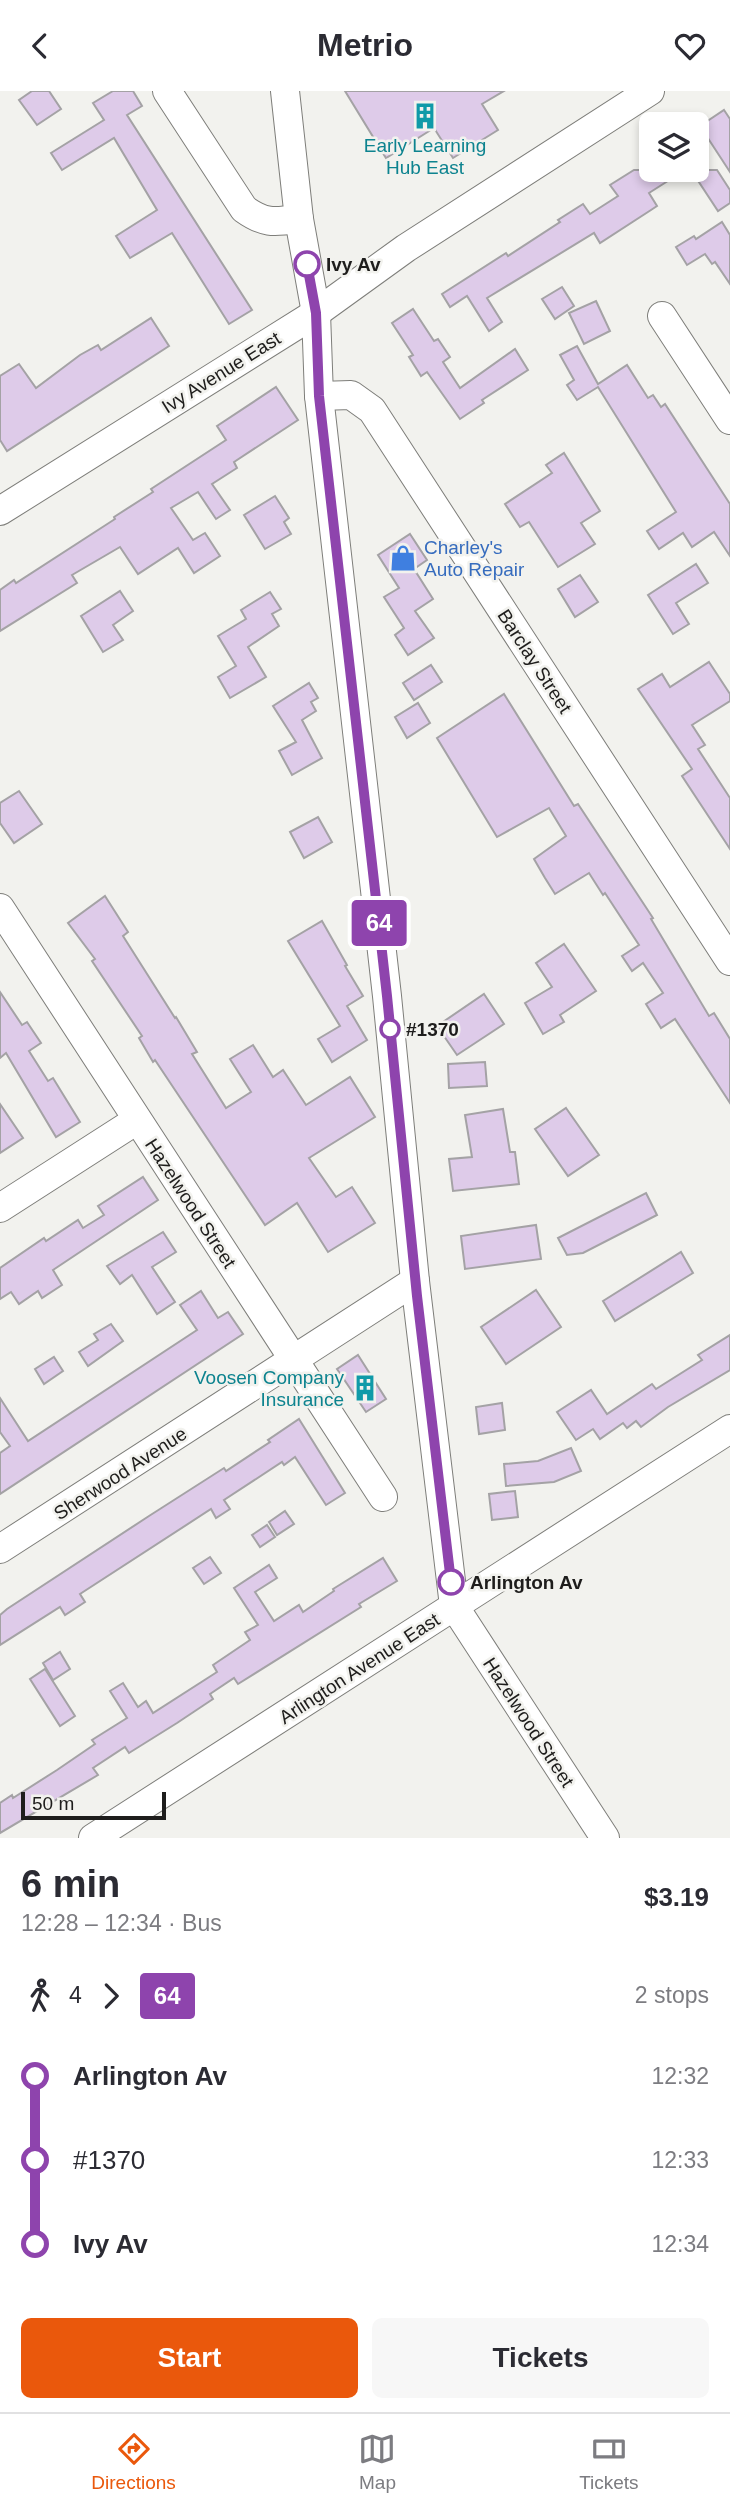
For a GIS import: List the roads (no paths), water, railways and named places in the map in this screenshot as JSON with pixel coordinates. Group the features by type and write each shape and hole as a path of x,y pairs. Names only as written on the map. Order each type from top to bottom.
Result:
{"street":[{"path":"167,91 244,209 259,220 279,222 299,219"},
{"path":"285,91 299,219 316,313 319,396 387,996 415,1281 454,1606"},
{"name":"Ivy Avenue East","path":"0,511 316,313 405,248 650,91"},
{"path":"662,316 730,419"},
{"name":"Barclay Street","path":"319,396 351,395 372,410 730,961"},
{"name":"Hazelwood Street","path":"0,908 383,1497"},
{"path":"0,1208 138,1120"},
{"name":"Sherwood Avenue","path":"0,1549 415,1281"},
{"name":"Arlington Avenue East","path":"93,1838 730,1429"},
{"name":"Hazelwood Street","path":"454,1606 605,1838"}],"place":[{"name":"Early Learning Hub East","path":"425,116"},
{"name":"Ivy Av","path":"307,264"},
{"name":"Charley's Auto Repair","path":"403,558"},
{"name":"#1370","path":"390,1029"},
{"name":"Voosen Company Insurance","path":"365,1388"},
{"name":"Arlington Av","path":"451,1582"}]}
